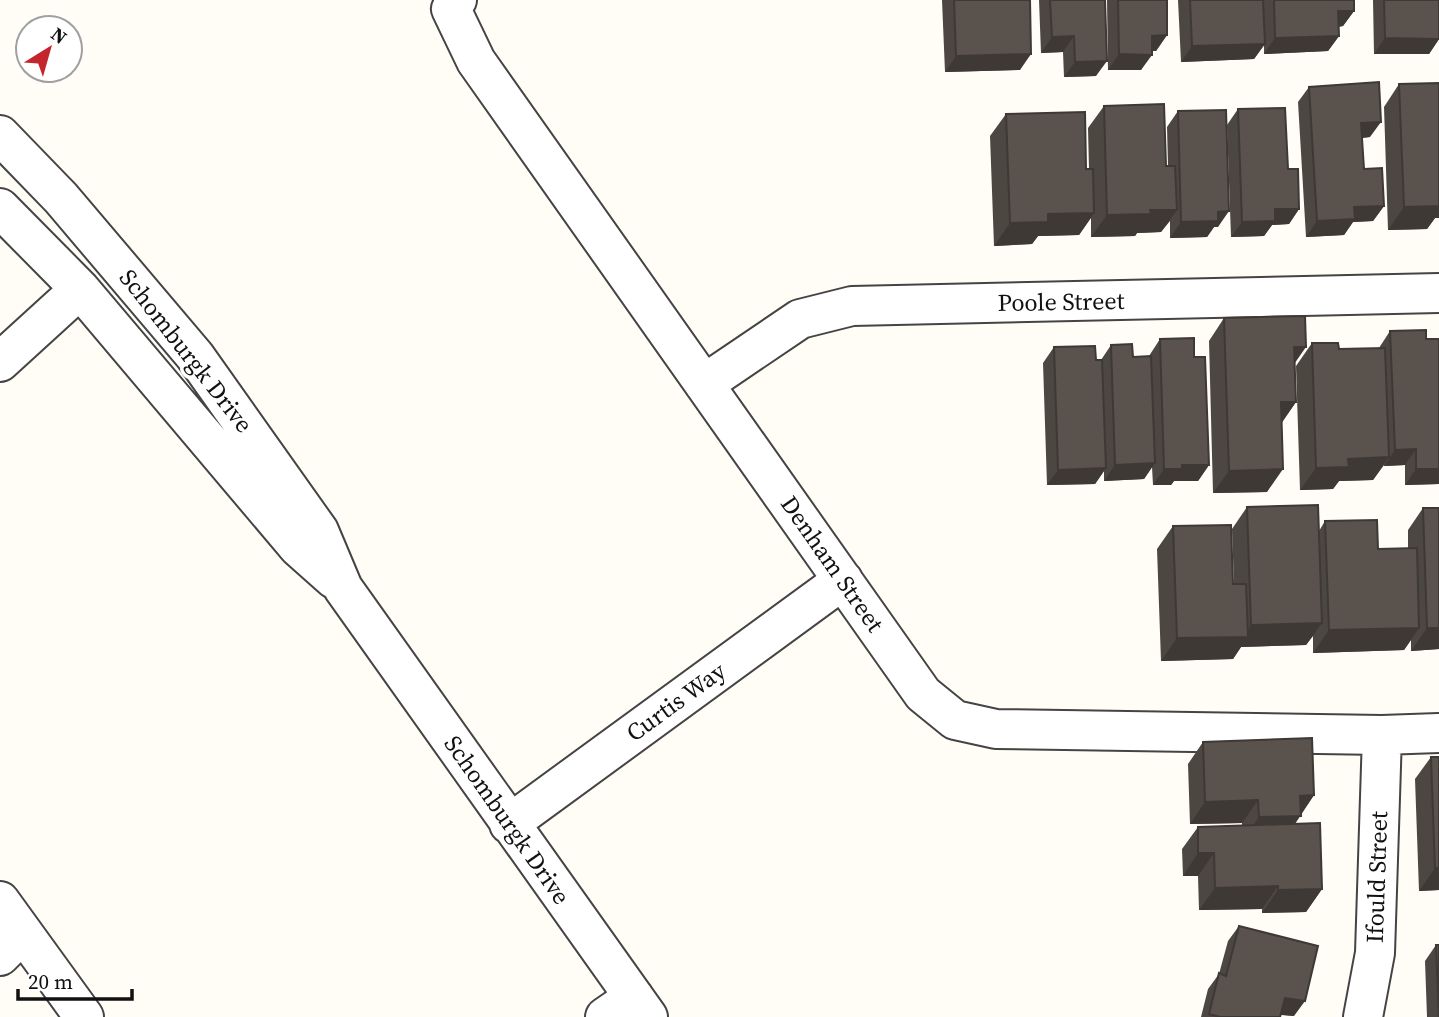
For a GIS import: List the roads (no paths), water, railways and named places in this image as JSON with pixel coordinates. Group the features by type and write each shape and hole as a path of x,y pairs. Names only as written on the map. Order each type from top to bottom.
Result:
{"street":[{"name":"Denham Street","path":"457,0 451,9 476,61 923,694 955,720 996,729 1382,736 1439,733"},
{"name":"Schomburgk Drive","path":"0,135 61,198 195,356 319,531 343,588 509,824 629,1010"},
{"name":"Schomburgk Drive","path":"0,208 80,289 298,547 343,588"},
{"path":"0,362 80,289"},
{"name":"Poole Street","path":"705,384 800,319 852,306 1439,293"},
{"name":"Curtis Way","path":"509,824 843,580"},
{"name":"Ifould Street","path":"1363,1017 1375,953 1382,736"},
{"path":"0,901 12,945 84,1017"}]}
